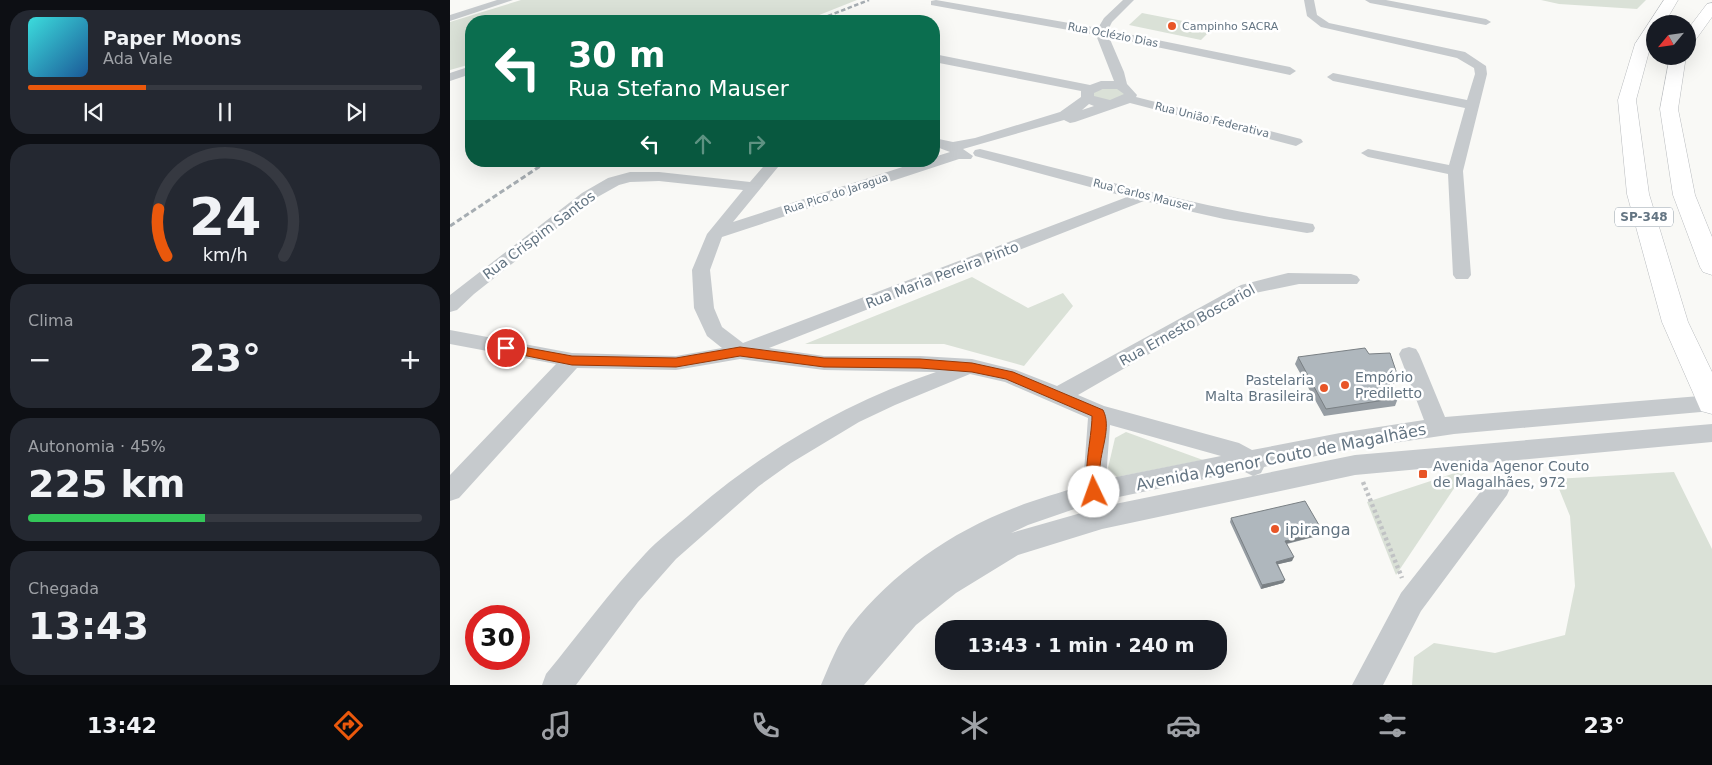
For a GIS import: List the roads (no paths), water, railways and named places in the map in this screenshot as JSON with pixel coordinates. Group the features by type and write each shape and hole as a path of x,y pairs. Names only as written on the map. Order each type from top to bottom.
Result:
{"highway":[{"name":"SP-348","path":"1662,15 1672,0"},
{"path":"1696,28 1712,7"},
{"name":"SP-348","path":"1646,40 1643,44 1627,100 1638,194 1675,322 1712,403"},
{"name":"SP-348","path":"1676,65 1669,109 1684,195 1712,267"}],"street":[{"path":"450,18 508,0"},
{"path":"1121,86 1118,72 1101,32 1108,20 1129,0"},
{"path":"1309,0 1312,16 1325,26 1439,50 1472,60 1480,66 1481,74 1455,171 1462,275"},
{"path":"1370,0 1486,22"},
{"name":"Rua Oclézio Dias","path":"935,2 1101,32 1290,71"},
{"path":"940,59 1089,93 1097,103 1112,104"},
{"path":"450,77 465,72"},
{"path":"1333,77 1472,105"},
{"path":"1101,85 1121,86 1130,92 1129,99 980,148 1070,113 1089,93 1101,85"},
{"name":"Rua União Federativa","path":"1129,99 1296,142"},
{"name":"Rua Pico do Jaragua","path":"940,156 956,150 967,142 980,148"},
{"path":"940,144 956,150"},
{"name":"Rua Carlos Mauser","path":"980,148 1143,196 1256,222 1307,228"},
{"path":"1368,153 1455,171"},
{"path":"740,352 714,332 704,308 701,270 716,234 771,167"},
{"name":"Rua Pico do Jaragua","path":"716,234 907,167"},
{"name":"Rua Crispim Santos","path":"450,306 467,290 588,196 608,183 630,177 652,177 754,187"},
{"name":"Rua Maria Pereira Pinto","path":"740,352 1143,196"},
{"name":"Rua Ernesto Boscariol","path":"1060,395 1248,289 1278,279 1303,276 1351,280"},
{"path":"450,337 572,360 676,363 740,352 824,363 920,363 972,367 1009,375 1099,413 1239,452 1248,460 1264,482"},
{"path":"1409,354 1446,426"},
{"path":"450,491 572,360"},
{"path":"557,685 654,563 723,499 772,461 829,427 921,384 972,367"},
{"name":"Avenida Agenor Couto de Magalhães","path":"836,685 859,639 891,600 922,574 962,545 995,527 1021,516 1094,492 1283,453 1446,426 1712,403"},
{"path":"1099,413 1099,436 1093,469 1094,492 1102,518"},
{"name":"Avenida Agenor Couto de Magalhães","path":"845,685 906,615 963,574 1011,545 1102,518 1264,482 1355,465 1712,433"},
{"path":"1210,443 1256,446 1283,453"},
{"path":"1367,685 1411,602 1498,488"}],"railway":[{"path":"830,15 869,0"},
{"path":"450,226 539,167"}],"place":[{"name":"Campinho SACRA","path":"1172,26"},
{"name":"Empório Prediletto","path":"1345,385"},
{"name":"Pastelaria Malta Brasileira","path":"1324,388"},
{"name":"Avenida Agenor Couto de Magalhães, 972","path":"1423,474"},
{"name":"ipiranga","path":"1275,529"}]}
